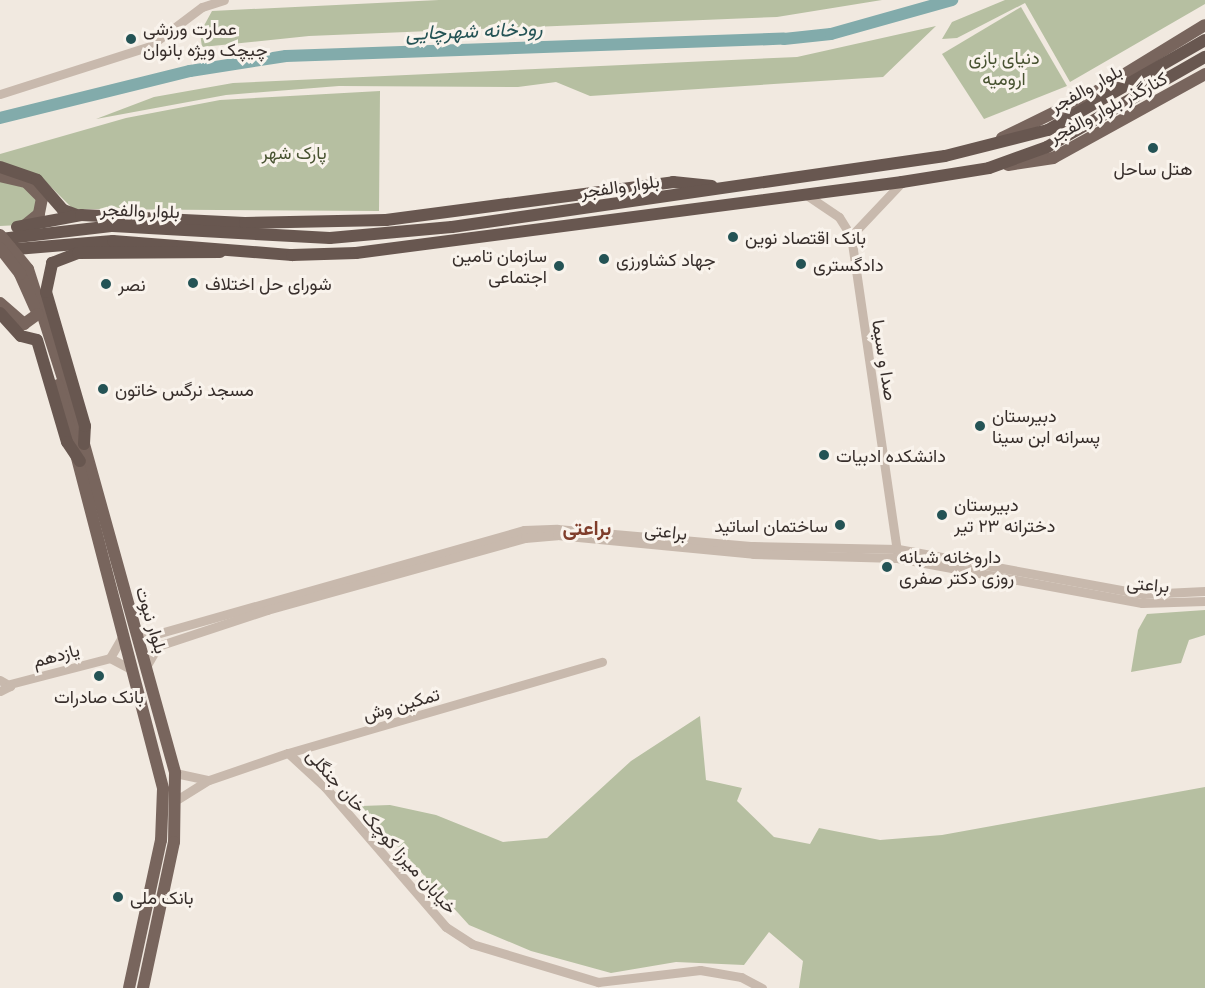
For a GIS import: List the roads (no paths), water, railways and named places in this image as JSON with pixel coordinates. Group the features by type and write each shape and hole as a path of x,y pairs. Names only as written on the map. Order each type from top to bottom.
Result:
{"highway":[{"name":"بلوار والفجر","path":"3,235 113,226 330,238 731,189 977,150 1088,111 1205,40"},
{"name":"بلوار والفجر","path":"0,249 60,243 167,242 291,255 426,247 902,182 988,168 1047,147 1205,57"},
{"path":"0,167 37,180 63,210 81,215"},
{"path":"3,235 22,226 81,215 342,222 673,182 731,189"},
{"path":"84,444 85,426 46,292 52,263 78,253 199,255 240,250"},
{"path":"0,313 21,336 37,340 67,442 80,461"}],"main road":[{"name":"کنارگذر بلوار والفجر","path":"977,150 1092,94 1205,25"},
{"name":"کنارگذر بلوار والفجر","path":"988,168 1053,158 1205,74"},
{"path":"0,176 26,182 42,198 39,214 22,226"},
{"path":"3,235 24,272"},
{"path":"0,259 60,243"},
{"path":"0,249 24,272"},
{"name":"بلوار نبوت","path":"24,272 80,461 163,789 164,824 129,988"},
{"name":"بلوار نبوت","path":"24,272 84,444 166,727 175,773 178,799 143,988"},
{"path":"0,303 24,324 38,314"},
{"path":"140,699 145,705 155,695"},
{"path":"149,734 155,725 166,727"}],"street":[{"path":"0,94 150,46 202,8 224,0"},
{"path":"851,236 902,182"},
{"name":"صدا و سیما","path":"808,196 839,217 851,236 897,554"},
{"name":"براعتی","path":"136,629 153,635 524,530 897,554 1143,594 1205,591"},
{"name":"براعتی","path":"147,665 158,646 525,538 897,554 1142,603 1205,601"},
{"path":"123,632 122,645 110,658 131,669"},
{"name":"یازدهم","path":"3,679 110,658"},
{"name":"تمکین وش","path":"178,799 209,780 288,753 602,662"},
{"path":"0,691 3,679"},
{"name":"خیابان میرزا کوچک خان جنگلی","path":"288,753 325,787 446,927 472,944 598,982 700,970 741,977 762,988"},
{"path":"175,773 209,780"}],"waterway":[{"name":"رودخانه شهرچایی","path":"0,118 190,71 286,56 784,39 831,34 952,0"}],"place":[{"name":"عمارت ورزشی چیچک ویژه بانوان","path":"131,39"},
{"name":"هتل ساحل","path":"1153,148"},
{"name":"بانک اقتصاد نوین","path":"733,237"},
{"name":"جهاد کشاورزی","path":"604,259"},
{"name":"دادگستری","path":"801,264"},
{"name":"سازمان تامین اجتماعی","path":"559,266"},
{"name":"شورای حل اختلاف","path":"193,283"},
{"name":"نصر","path":"106,284"},
{"name":"مسجد نرگس خاتون","path":"103,389"},
{"name":"دبیرستان پسرانه ابن سینا","path":"980,426"},
{"name":"دانشکده ادبیات","path":"824,455"},
{"name":"دبیرستان دخترانه ۲۳ تیر","path":"942,515"},
{"name":"ساختمان اساتید","path":"840,525"},
{"name":"داروخانه شبانه روزی دکتر صفری","path":"887,567"},
{"name":"بانک صادرات","path":"99,676"},
{"name":"بانک ملی","path":"118,897"}],"district":[{"name":"براعتی","path":"587,527"}],"park label":[{"name":"دنیای بازی ارومیه","path":"1004,68"},
{"name":"پارک شهر","path":"294,152"}]}
